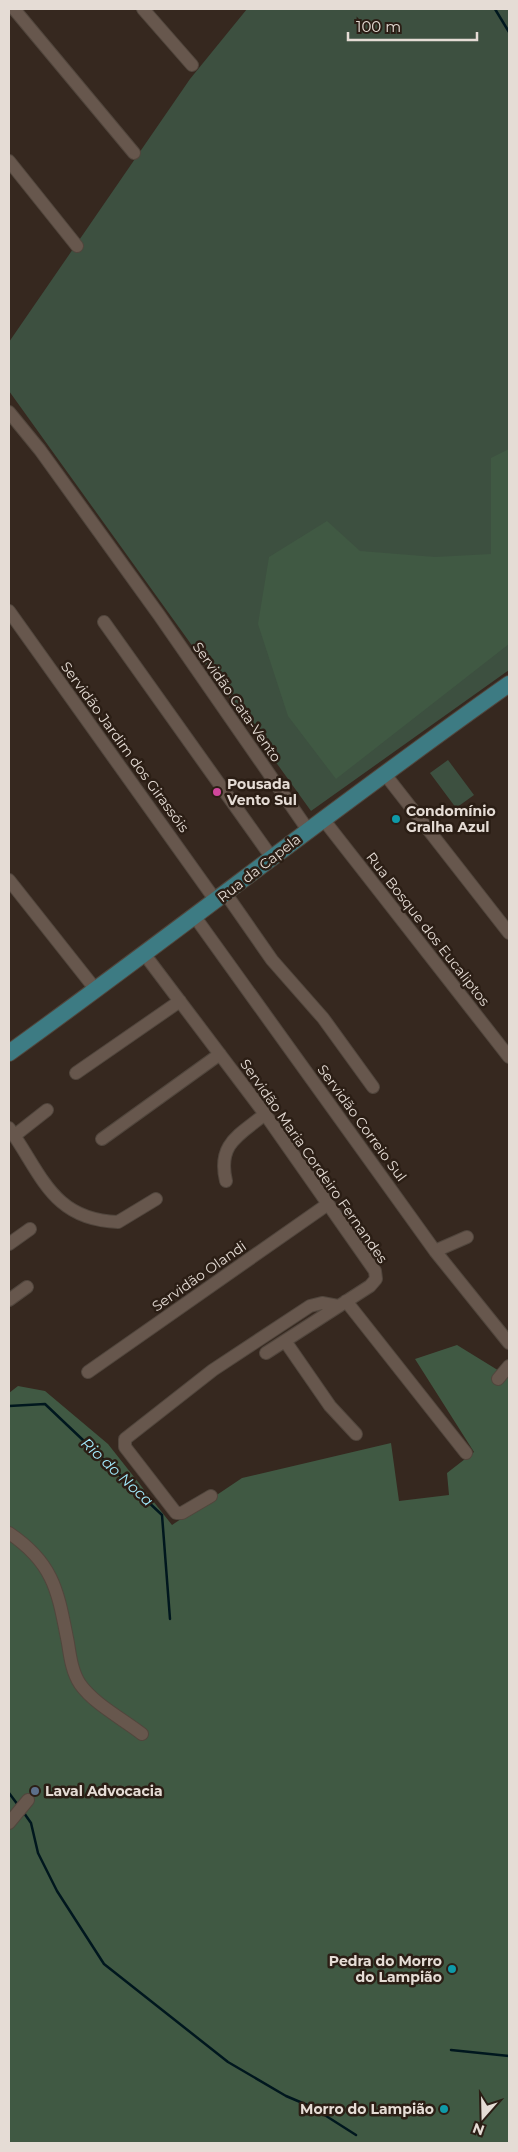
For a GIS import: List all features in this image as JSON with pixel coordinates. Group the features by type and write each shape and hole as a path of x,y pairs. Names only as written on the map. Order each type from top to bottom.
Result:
{"main road":[{"name":"Rua da Capela","path":"9,1053 145,955 384,773 509,684"}],"street":[{"path":"14,9 134,153"},
{"path":"143,9 192,65"},
{"path":"9,161 77,246"},
{"name":"Servidão Cata-Vento","path":"9,412 26,441 58,480 136,591 159,615 308,830"},
{"name":"Servidão Jardim dos Girassóis","path":"9,611 221,898 323,1018 373,1087"},
{"path":"104,622 272,858"},
{"path":"384,773 509,933"},
{"name":"Rua Bosque dos Eucaliptos","path":"322,819 509,1057"},
{"path":"9,880 96,990"},
{"name":"Servidão Correio Sul","path":"195,917 435,1251 509,1344"},
{"name":"Servidão Maria Cordeiro Fernandes","path":"145,955 266,1114 376,1275 373,1283 266,1353"},
{"path":"76,1073 180,1001"},
{"path":"102,1139 220,1054"},
{"path":"47,1110 12,1132 50,1191 68,1209 76,1214 118,1222 156,1199"},
{"path":"226,1181 223,1169 224,1153 232,1141 266,1114"},
{"name":"Servidão Olandi","path":"88,1372 328,1204"},
{"path":"9,1244 30,1229"},
{"path":"435,1251 467,1237"},
{"path":"9,1300 27,1288"},
{"path":"211,1496 182,1513 176,1513 125,1447 125,1439 213,1370 310,1306 322,1303 342,1303 466,1453"},
{"path":"285,1341 330,1406 356,1434"},
{"path":"498,1379 509,1366"},
{"path":"9,1533 39,1558 58,1591 72,1663 80,1684 98,1701 142,1734"},
{"path":"9,1823 23,1806"}],"green space":[{"path":"247,9 509,9 509,670 311,811 9,391 9,342 190,79"},
{"path":"509,449 509,644 336,779 288,716 258,624 269,557 327,521 360,551 435,557 491,554 491,458"},
{"path":"448,760 474,795 456,808 430,773"},
{"path":"457,1345 509,1377 509,2143 9,2143 9,1393 18,1386 45,1391 108,1444 172,1525 242,1478 391,1443 399,1501 449,1495 447,1473 474,1452 415,1359"}],"waterway":[{"path":"495,9 509,32"},
{"name":"Rio do Noca","path":"9,1406 45,1404 162,1515 170,1619"},
{"path":"9,1793 18,1805"},
{"path":"24,1813 31,1823 38,1853 57,1891 104,1964 228,2062 286,2096 312,2107 356,2135"},
{"path":"451,2050 509,2056"}],"place":[{"name":"Pousada Vento Sul","path":"217,792"},
{"name":"Condomínio Gralha Azul","path":"396,819"},
{"name":"Laval Advocacia","path":"35,1791"},
{"name":"Pedra do Morro do Lampião","path":"452,1969"},
{"name":"Morro do Lampião","path":"444,2109"}]}
